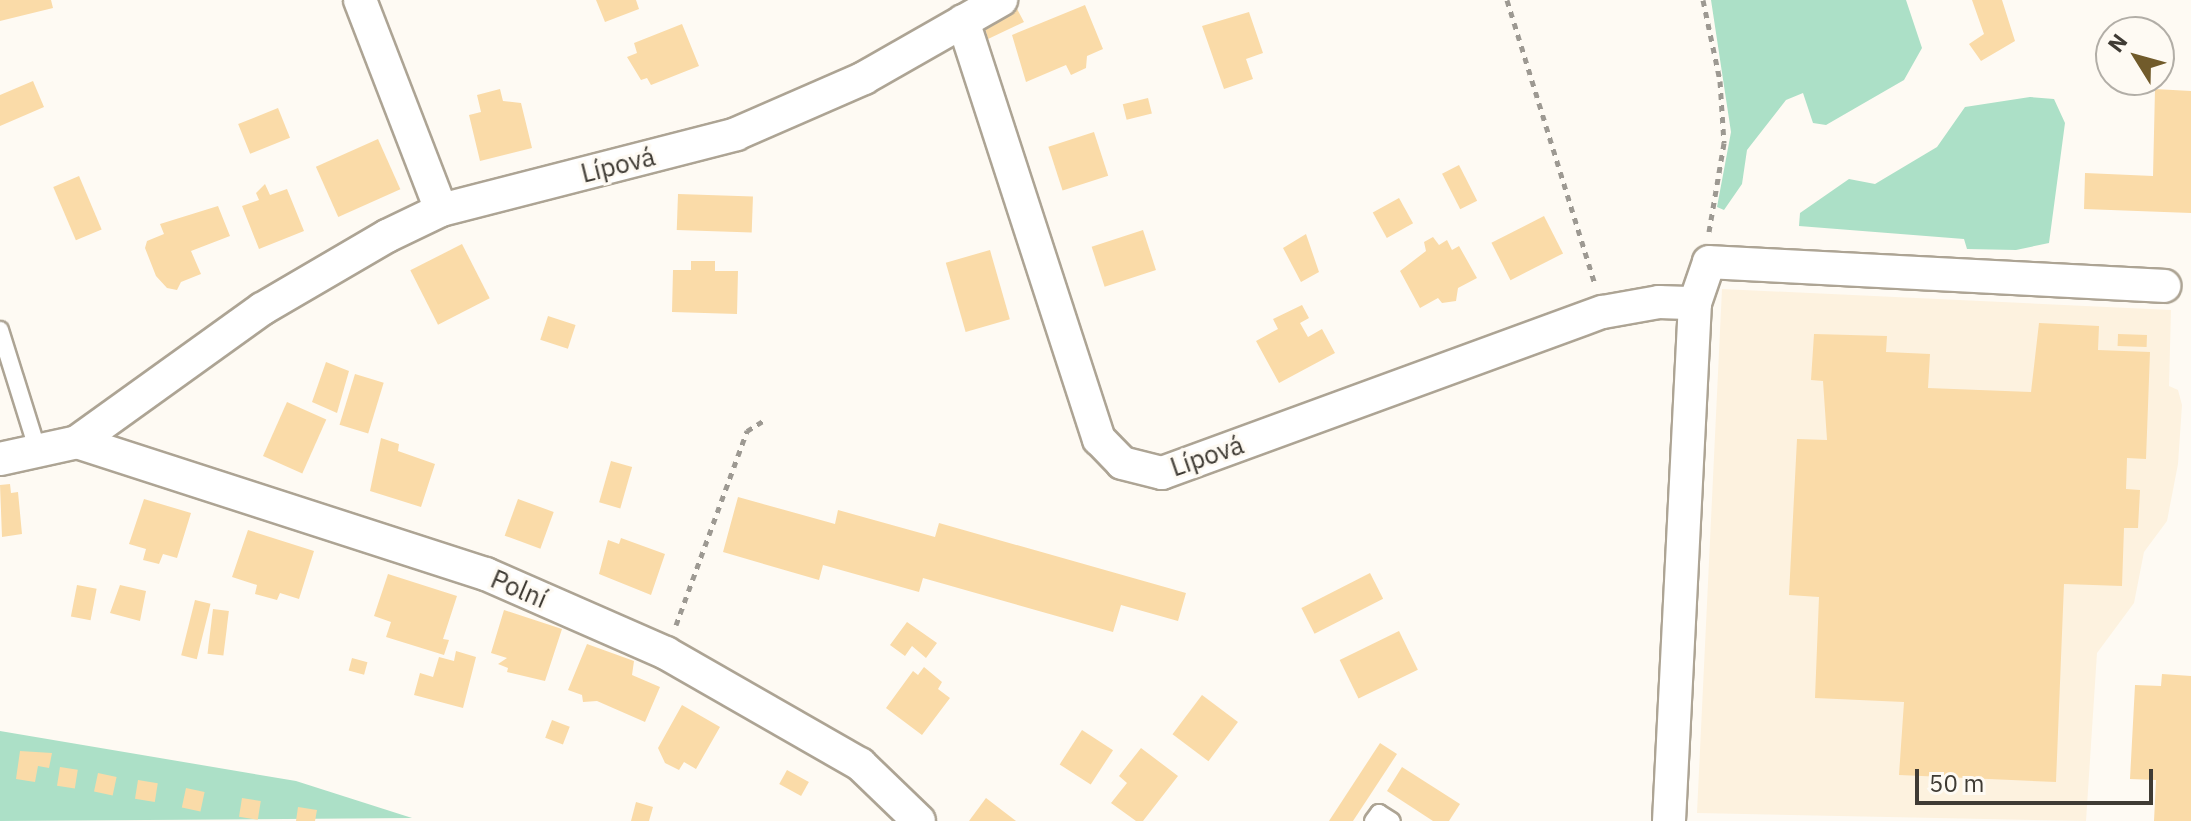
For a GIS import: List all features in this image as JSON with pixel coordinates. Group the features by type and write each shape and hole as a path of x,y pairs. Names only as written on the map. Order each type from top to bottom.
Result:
{"street":[{"path":"360,0 441,210"},
{"name":"Lípová","path":"77,442 262,309 387,236 441,210 736,134 864,78 1001,0"},
{"name":"Lípová","path":"963,21 1099,439 1122,463 1162,473 1603,312 1659,302 1695,303"},
{"path":"1669,821 1695,303 1709,262 2164,286"},
{"path":"0,459 77,442"},
{"name":"Polní","path":"77,442 486,574 666,653 860,764 919,821"}],"lane":[{"path":"0,330 38,451"},
{"path":"1373,821 1379,813 1392,821"}],"path":[{"path":"1507,0 1603,312"},
{"path":"1703,0 1720,81 1724,143 1709,211 1709,262"},
{"path":"666,653 747,431 763,421"}],"shaded area":[{"path":"1722,289 2171,310 2169,386 2178,390 2182,405 2178,464 2167,521 2144,552 2134,603 2097,653 2086,821 1697,813"}],"green space":[{"path":"1711,0 1906,0 1922,48 1904,80 1826,125 1813,123 1803,93 1786,100 1747,150 1742,184 1724,210 1717,207 1731,132"},
{"path":"2030,97 2054,99 2065,123 2049,243 2016,250 1967,249 1964,239 1799,226 1800,213 1849,179 1875,184 1937,147 1965,107"},
{"path":"0,731 296,781 412,818 0,821"}],"building":[{"path":"0,0 51,0 53,8 0,21"},
{"path":"596,0 636,0 639,9 605,22"},
{"path":"1972,0 2002,0 2015,41 1981,61 1969,44 1984,34"},
{"path":"1015,5 1024,22 988,39 983,21"},
{"path":"1085,5 1103,49 1087,56 1086,68 1071,75 1066,65 1026,82 1012,35"},
{"path":"1249,12 1263,53 1246,59 1253,79 1224,89 1202,26"},
{"path":"682,24 699,66 651,85 647,78 641,80 627,57 637,53 634,43"},
{"path":"33,81 44,107 0,126 0,95"},
{"path":"500,89 503,101 521,103 532,148 480,161 469,115 481,112 477,95"},
{"path":"2175,90 2191,91 2191,213 2084,209 2085,173 2153,176 2155,96 2175,96"},
{"path":"1148,98 1152,114 1127,120 1123,104"},
{"path":"278,108 290,138 250,154 238,124"},
{"path":"1094,132 1108,176 1063,191 1048,147"},
{"path":"378,139 400,189 338,217 316,167"},
{"path":"1459,165 1477,201 1460,209 1442,174"},
{"path":"79,176 102,229 76,240 53,187"},
{"path":"265,184 270,195 287,189 304,231 259,249 242,206 259,200 256,193"},
{"path":"678,194 753,197 752,233 677,230"},
{"path":"1399,198 1413,223 1387,238 1373,213"},
{"path":"218,206 230,236 191,251 201,274 181,282 177,290 167,288 156,276 145,248 147,241 164,234 160,224"},
{"path":"1544,216 1563,253 1510,280 1491,243"},
{"path":"1143,230 1156,270 1105,287 1092,247"},
{"path":"1306,234 1319,272 1301,282 1283,248"},
{"path":"1433,237 1439,245 1447,240 1452,250 1459,246 1477,278 1458,288 1456,301 1442,303 1438,298 1420,308 1400,271 1426,251 1424,242"},
{"path":"462,244 490,298 438,325 410,270"},
{"path":"990,250 1010,319 966,332 946,263"},
{"path":"691,261 715,261 715,271 738,271 737,314 672,312 673,270 691,270"},
{"path":"1302,305 1309,318 1300,323 1308,337 1322,329 1335,353 1279,383 1256,341 1278,329 1273,319"},
{"path":"548,316 576,325 568,349 540,340"},
{"path":"2039,323 2099,326 2098,350 2150,352 2146,459 2127,458 2126,489 2140,490 2138,528 2124,528 2122,586 2064,584 2056,782 1899,775 1904,702 1815,698 1819,597 1789,595 1797,439 1827,440 1823,381 1811,380 1814,334 1887,336 1886,352 1930,354 1928,388 2031,392"},
{"path":"2118,334 2147,335 2147,347 2118,346"},
{"path":"326,362 349,371 337,413 312,402"},
{"path":"355,374 384,383 368,433 340,425"},
{"path":"287,402 326,419 302,473 263,456"},
{"path":"381,438 399,444 398,451 435,464 421,507 370,491"},
{"path":"611,461 632,467 620,508 599,502"},
{"path":"10,484 11,493 18,492 22,534 2,537 0,485"},
{"path":"738,497 835,524 838,510 935,537 939,523 1186,593 1178,621 1121,605 1113,632 923,578 919,592 823,565 819,580 723,552"},
{"path":"144,499 191,513 177,558 163,554 159,564 143,560 146,549 129,544"},
{"path":"518,499 554,512 540,549 505,536"},
{"path":"248,530 314,551 299,599 280,593 277,600 255,594 257,585 232,577"},
{"path":"621,538 665,554 651,595 599,574 608,540 619,544"},
{"path":"1370,573 1383,599 1315,634 1301,608"},
{"path":"388,574 457,596 443,639 449,640 444,655 386,637 391,622 374,616"},
{"path":"77,585 97,589 91,620 71,616"},
{"path":"120,585 146,591 140,621 110,613"},
{"path":"195,600 211,604 197,659 181,655"},
{"path":"213,609 229,611 223,656 208,654"},
{"path":"504,610 562,629 545,681 507,672 508,668 498,664 507,658 491,653"},
{"path":"907,622 937,643 926,658 912,646 905,656 890,645"},
{"path":"1399,631 1418,670 1359,699 1340,660"},
{"path":"587,644 634,661 632,675 660,687 645,722 597,701 583,702 582,695 568,690"},
{"path":"456,651 476,657 463,708 414,695 420,673 433,677 439,657 454,661"},
{"path":"352,658 367,662 364,675 349,671"},
{"path":"924,667 942,682 938,689 950,698 922,735 886,708 913,671 918,675"},
{"path":"2162,674 2191,676 2191,821 2154,821 2156,780 2130,779 2135,685 2161,686"},
{"path":"1202,695 1238,722 1208,761 1173,734"},
{"path":"682,705 720,727 696,769 684,762 679,770 665,763 658,748"},
{"path":"552,720 570,727 563,745 545,738"},
{"path":"1082,730 1113,750 1091,785 1060,764"},
{"path":"1380,743 1397,754 1353,821 1329,821"},
{"path":"1141,748 1178,776 1143,821 1136,821 1111,803 1127,783 1119,776"},
{"path":"20,751 52,753 49,768 38,766 35,782 16,779"},
{"path":"60,767 78,770 75,789 57,786"},
{"path":"1402,767 1460,804 1449,821 1433,821 1387,791"},
{"path":"787,770 809,782 801,796 779,784"},
{"path":"98,773 117,777 113,796 94,792"},
{"path":"138,780 158,783 155,802 135,799"},
{"path":"186,788 205,792 200,812 182,808"},
{"path":"242,798 261,801 258,820 239,817"},
{"path":"986,798 1016,821 969,821"},
{"path":"636,802 653,807 649,821 631,821"},
{"path":"298,807 317,810 315,821 296,821"}]}
